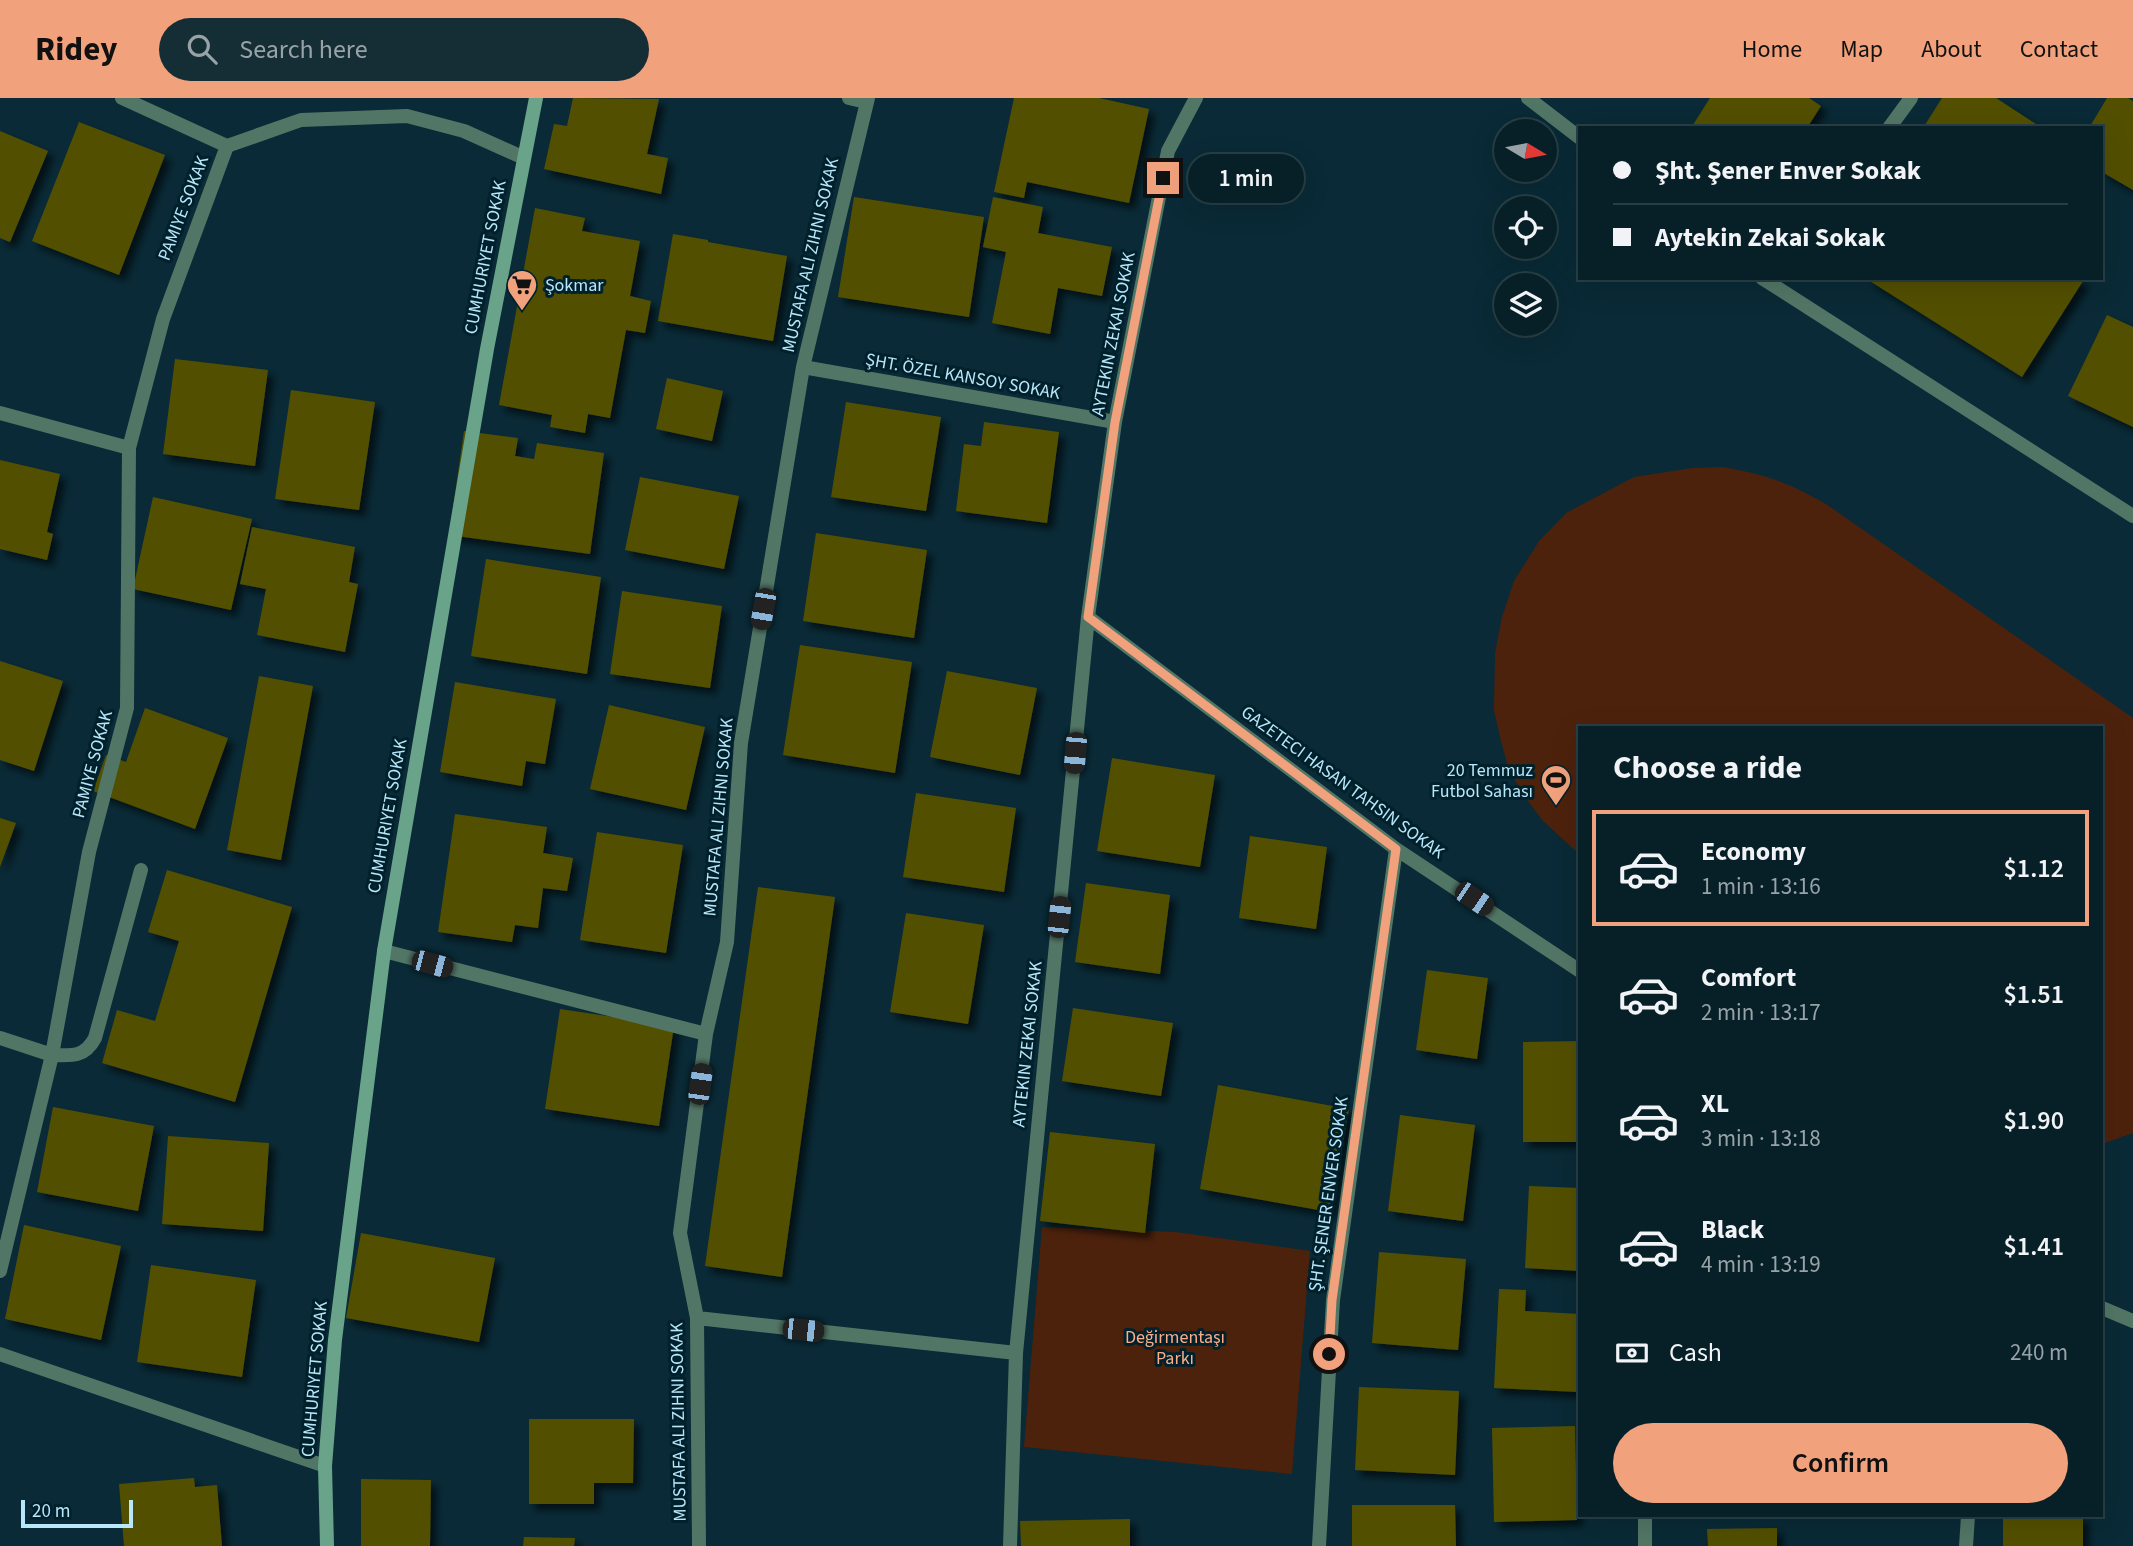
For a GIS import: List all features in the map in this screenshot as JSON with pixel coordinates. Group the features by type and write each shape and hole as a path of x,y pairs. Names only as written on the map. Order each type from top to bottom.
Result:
{"street":[{"path":"122,98 227,146 301,120 407,116 464,131 524,158"},
{"name":"CUMHURIYET SOKAK","path":"327,1546 325,1466 335,1340 384,951 485,362 536,98"},
{"path":"849,98 867,100"},
{"name":"AYTEKIN ZEKAI SOKAK","path":"1010,1546 1016,1353 1088,617 1115,422 1168,151 1196,98"},
{"path":"1530,98 1578,136"},
{"path":"1890,126 1911,98"},
{"name":"MUSTAFA ALI ZIHNI SOKAK","path":"699,1546 697,1318 680,1233 706,1034 727,942 741,743 803,367 867,100"},
{"name":"PAMIYE SOKAK","path":"0,1270 52,1055 89,852 127,708 129,448 163,318 227,146"},
{"path":"1769,280 2133,516"},
{"name":"ŞHT. ÖZEL KANSOY SOKAK","path":"803,367 1115,422"},
{"path":"0,413 129,448"},
{"name":"GAZETECI HASAN TAHSIN SOKAK","path":"1088,617 1396,849 1578,970"},
{"name":"ŞHT. ŞENER ENVER SOKAK","path":"1319,1546 1332,1300 1396,849"},
{"path":"0,1038 52,1055 74,1056 85,1051 95,1038 141,870"},
{"path":"384,951 706,1034"},
{"path":"2103,1308 2133,1321"},
{"path":"697,1318 1016,1353"},
{"path":"0,1354 325,1466"},
{"path":"1645,1546 1646,1517"},
{"path":"1966,1546 1968,1517"}],"green space":[{"name":"20 Temmuz Futbol Sahası","path":"1723,467 1752,473 1777,480 1826,504 2133,718 2133,1133 2103,1144 2103,726 1578,726 1578,853 1543,821 1522,793 1508,767 1494,711 1495,653 1502,617 1514,581 1539,541 1566,513 1634,477 1692,468"},
{"name":"Değirmentaşı Parkı","path":"1042,1227 1176,1232 1310,1251 1292,1474 1024,1447"}],"building":[{"path":"573,98 659,99 647,154 668,158 661,194 544,169 554,124 567,126"},
{"path":"1014,98 1099,98 1149,109 1129,203 1027,182 1024,198 994,192"},
{"path":"1710,98 1809,98 1821,106 1808,126 1692,126"},
{"path":"1942,98 1996,98 2039,126 1924,126"},
{"path":"2107,98 2128,98 2133,101 2133,190 2103,173 2103,126 2090,126"},
{"path":"79,122 165,155 119,275 32,241"},
{"path":"0,131 48,151 10,242 0,238"},
{"path":"854,197 984,217 969,317 838,297"},
{"path":"993,197 1043,207 1038,233 1112,247 1102,296 1058,288 1050,334 992,323 1006,252 983,247"},
{"path":"535,208 585,218 582,231 640,241 630,296 651,301 645,333 626,330 610,418 588,414 585,433 550,427 552,415 499,405"},
{"path":"673,234 787,256 773,341 658,321"},
{"path":"1868,280 2083,281 2022,377"},
{"path":"2107,315 2133,327 2133,427 2068,396"},
{"path":"175,359 268,370 255,466 163,454"},
{"path":"667,378 723,391 712,441 656,429"},
{"path":"291,390 375,402 359,510 275,499"},
{"path":"846,402 941,417 926,511 831,497"},
{"path":"984,422 1059,432 1047,523 956,511 964,444 981,446"},
{"path":"464,431 518,438 515,456 534,459 537,443 604,453 590,554 449,535"},
{"path":"0,460 60,474 47,532 53,534 47,560 0,549"},
{"path":"640,477 739,496 724,569 625,550"},
{"path":"153,497 252,519 231,610 133,589"},
{"path":"252,527 355,547 349,582 358,584 345,652 257,635 266,589 240,584"},
{"path":"816,533 927,550 914,638 803,621"},
{"path":"486,559 601,577 587,674 471,656"},
{"path":"622,591 722,606 710,688 610,674"},
{"path":"800,645 912,662 895,773 783,755"},
{"path":"0,661 63,681 34,771 0,760"},
{"path":"947,671 1037,688 1020,775 930,757"},
{"path":"259,676 313,686 281,860 227,850"},
{"path":"455,682 556,699 545,764 526,761 522,786 440,772"},
{"path":"609,705 705,727 686,810 590,789"},
{"path":"145,708 228,738 195,829 93,791 106,755 126,762"},
{"path":"1112,758 1215,775 1200,867 1097,851"},
{"path":"916,793 1016,808 1004,892 903,877"},
{"path":"455,814 547,827 543,853 573,858 567,891 543,888 538,928 515,925 512,942 438,932"},
{"path":"0,818 16,823 0,867"},
{"path":"597,832 683,845 666,953 580,940"},
{"path":"1250,836 1327,847 1316,929 1239,918"},
{"path":"167,870 292,907 235,1102 102,1063 117,1010 155,1021 179,941 148,932"},
{"path":"1086,883 1170,895 1160,974 1075,962"},
{"path":"758,887 835,897 782,1277 705,1266"},
{"path":"906,913 984,925 968,1024 890,1012"},
{"path":"1427,970 1488,978 1477,1059 1416,1050"},
{"path":"1073,1008 1173,1023 1161,1096 1062,1081"},
{"path":"560,1009 674,1026 659,1126 545,1109"},
{"path":"1578,1041 1578,1142 1523,1142 1523,1042"},
{"path":"1218,1085 1349,1109 1330,1212 1200,1189"},
{"path":"53,1107 154,1126 138,1211 37,1192"},
{"path":"1400,1115 1475,1125 1463,1221 1388,1211"},
{"path":"1050,1132 1155,1144 1145,1233 1040,1221"},
{"path":"168,1136 269,1143 263,1231 162,1224"},
{"path":"1529,1186 1578,1188 1578,1271 1525,1268"},
{"path":"24,1225 121,1246 101,1340 5,1319"},
{"path":"361,1233 495,1258 479,1342 346,1318"},
{"path":"1379,1252 1466,1259 1458,1350 1372,1343"},
{"path":"151,1265 256,1280 242,1377 137,1362"},
{"path":"1499,1289 1526,1290 1525,1311 1578,1314 1578,1392 1494,1388"},
{"path":"1359,1387 1459,1391 1455,1475 1355,1470"},
{"path":"529,1419 634,1419 633,1483 594,1483 594,1504 529,1504"},
{"path":"1575,1426 1577,1520 1494,1522 1492,1428"},
{"path":"194,1478 195,1487 217,1485 222,1546 124,1546 119,1484"},
{"path":"361,1479 431,1480 430,1546 361,1546"},
{"path":"1352,1505 1455,1505 1456,1546 1352,1546"},
{"path":"2003,1517 2083,1517 2083,1546 2003,1546"},
{"path":"1130,1519 1130,1546 1021,1546 1020,1521"},
{"path":"1777,1528 1777,1546 1708,1546 1707,1529"},
{"path":"524,1537 575,1538 574,1546 523,1546"}],"place":[{"name":"Şokmar","path":"522,312"},
{"name":"20 Temmuz Futbol Sahası","path":"1556,807"}],"route":[{"path":"1163,178 1115,422 1088,617 1396,849 1332,1300 1329,1354"}]}
